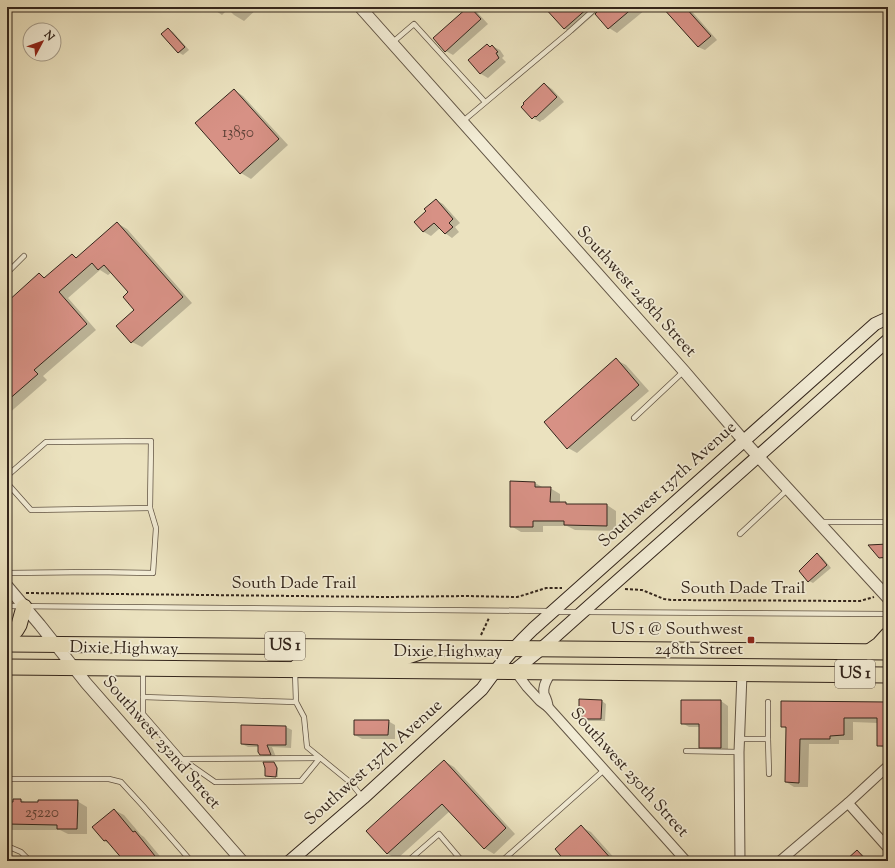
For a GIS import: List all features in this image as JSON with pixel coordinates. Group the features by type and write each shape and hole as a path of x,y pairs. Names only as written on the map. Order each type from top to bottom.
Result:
{"highway":[{"path":"7,640 19,625 22,600"},
{"path":"869,652 879,645 888,635"},
{"name":"Dixie Highway","path":"7,644 888,652"},
{"path":"295,669 306,659 315,657 399,659 435,648"},
{"name":"Dixie Highway","path":"7,667 888,674"}],"main road":[{"name":"Southwest 137th Avenue","path":"290,861 482,689 495,671 533,629 875,324 888,318"},
{"name":"Southwest 137th Avenue","path":"482,689 515,670 541,649 888,340"}],"street":[{"name":"Southwest 248th Street","path":"360,7 684,371 744,441 888,598"},
{"name":"Southwest 252nd Street","path":"7,586 22,600 90,688 242,861"},
{"name":"Southwest 250th Street","path":"515,670 523,682 540,701 548,707 686,861"},
{"name":"Southwest 250th Street","path":"548,707 548,701 544,693 544,688 551,672"},
{"path":"740,861 739,752 742,674"},
{"path":"780,861 848,803 888,766"},
{"path":"848,803 888,848"}],"lane":[{"path":"462,122 597,7"},
{"path":"391,43 414,24 485,102"},
{"path":"7,273 24,256"},
{"path":"634,418 684,371"},
{"path":"7,476 46,442 151,441 150,508 156,528 153,573 7,573"},
{"path":"7,483 31,510 150,508"},
{"path":"740,534 788,489"},
{"path":"818,522 888,522"},
{"path":"7,606 22,600 552,612 888,614"},
{"path":"143,668 143,714 182,759 214,782 301,781 320,758"},
{"path":"295,669 296,702 304,717 307,747 351,783 362,798"},
{"path":"143,697 296,702"},
{"path":"768,702 769,774"},
{"path":"740,739 768,739"},
{"path":"686,751 739,752"},
{"path":"182,759 320,758"},
{"path":"502,861 604,770"},
{"path":"7,778 109,779 121,782 190,861"},
{"path":"408,861 439,834 460,860"},
{"path":"7,846 22,852 30,861"}],"path":[{"name":"South Dade Trail","path":"22,600 467,596 517,597 546,588 565,588"},
{"name":"South Dade Trail","path":"620,589 642,590 664,599 671,600 836,602 860,601 866,599"},
{"path":"480,637 489,618"}],"building":[{"path":"468,7 470,7 481,19 445,52 433,38"},
{"path":"544,7 589,7 564,29"},
{"path":"601,7 634,7 608,29 595,14"},
{"path":"662,7 685,7 711,36 698,47"},
{"path":"168,28 185,47 178,53 161,34"},
{"path":"487,44 490,47 492,45 498,52 496,53 499,58 480,74 468,60"},
{"path":"544,83 557,97 532,119 521,107 524,104 523,103"},
{"path":"234,89 279,139 240,174 195,123"},
{"path":"436,199 453,219 449,223 453,227 445,234 434,223 423,232 414,222 426,211 424,209"},
{"path":"117,222 183,297 131,343 116,326 134,310 123,297 128,292 104,265 98,270 92,263 59,292 87,324 34,370 38,374 7,401 7,302 39,273 44,278 72,254 76,258"},
{"path":"616,358 639,385 567,449 544,422"},
{"path":"510,481 535,482 535,487 551,487 550,502 566,502 566,504 607,504 607,526 564,525 564,521 533,521 533,527 510,527"},
{"path":"888,544 888,557 879,558 868,545"},
{"path":"817,553 827,565 808,582 799,571"},
{"path":"579,699 602,700 601,719 582,719 582,712 579,712"},
{"path":"681,700 721,700 721,748 699,748 699,724 681,724"},
{"path":"781,701 888,702 888,746 877,746 877,718 844,718 844,735 830,736 830,739 800,739 799,783 785,782 786,727 781,727"},
{"path":"354,720 389,720 388,735 354,735"},
{"path":"241,725 286,726 286,745 267,745 271,755 260,755 258,752 258,745 241,744"},
{"path":"444,760 506,828 484,849 442,804 387,854 366,831"},
{"path":"263,762 274,762 277,768 276,777 265,776"},
{"path":"13,799 21,799 21,802 38,802 38,800 78,800 77,829 57,829 57,825 7,824 7,802 13,802"},
{"path":"114,809 133,832 135,831 159,861 124,861 106,840 104,841 92,827"},
{"path":"581,825 613,861 565,861 555,849"},
{"path":"857,850 867,861 845,861"}],"place":[{"name":"US 1 @ Southwest 248th Street","path":"751,640"}]}
